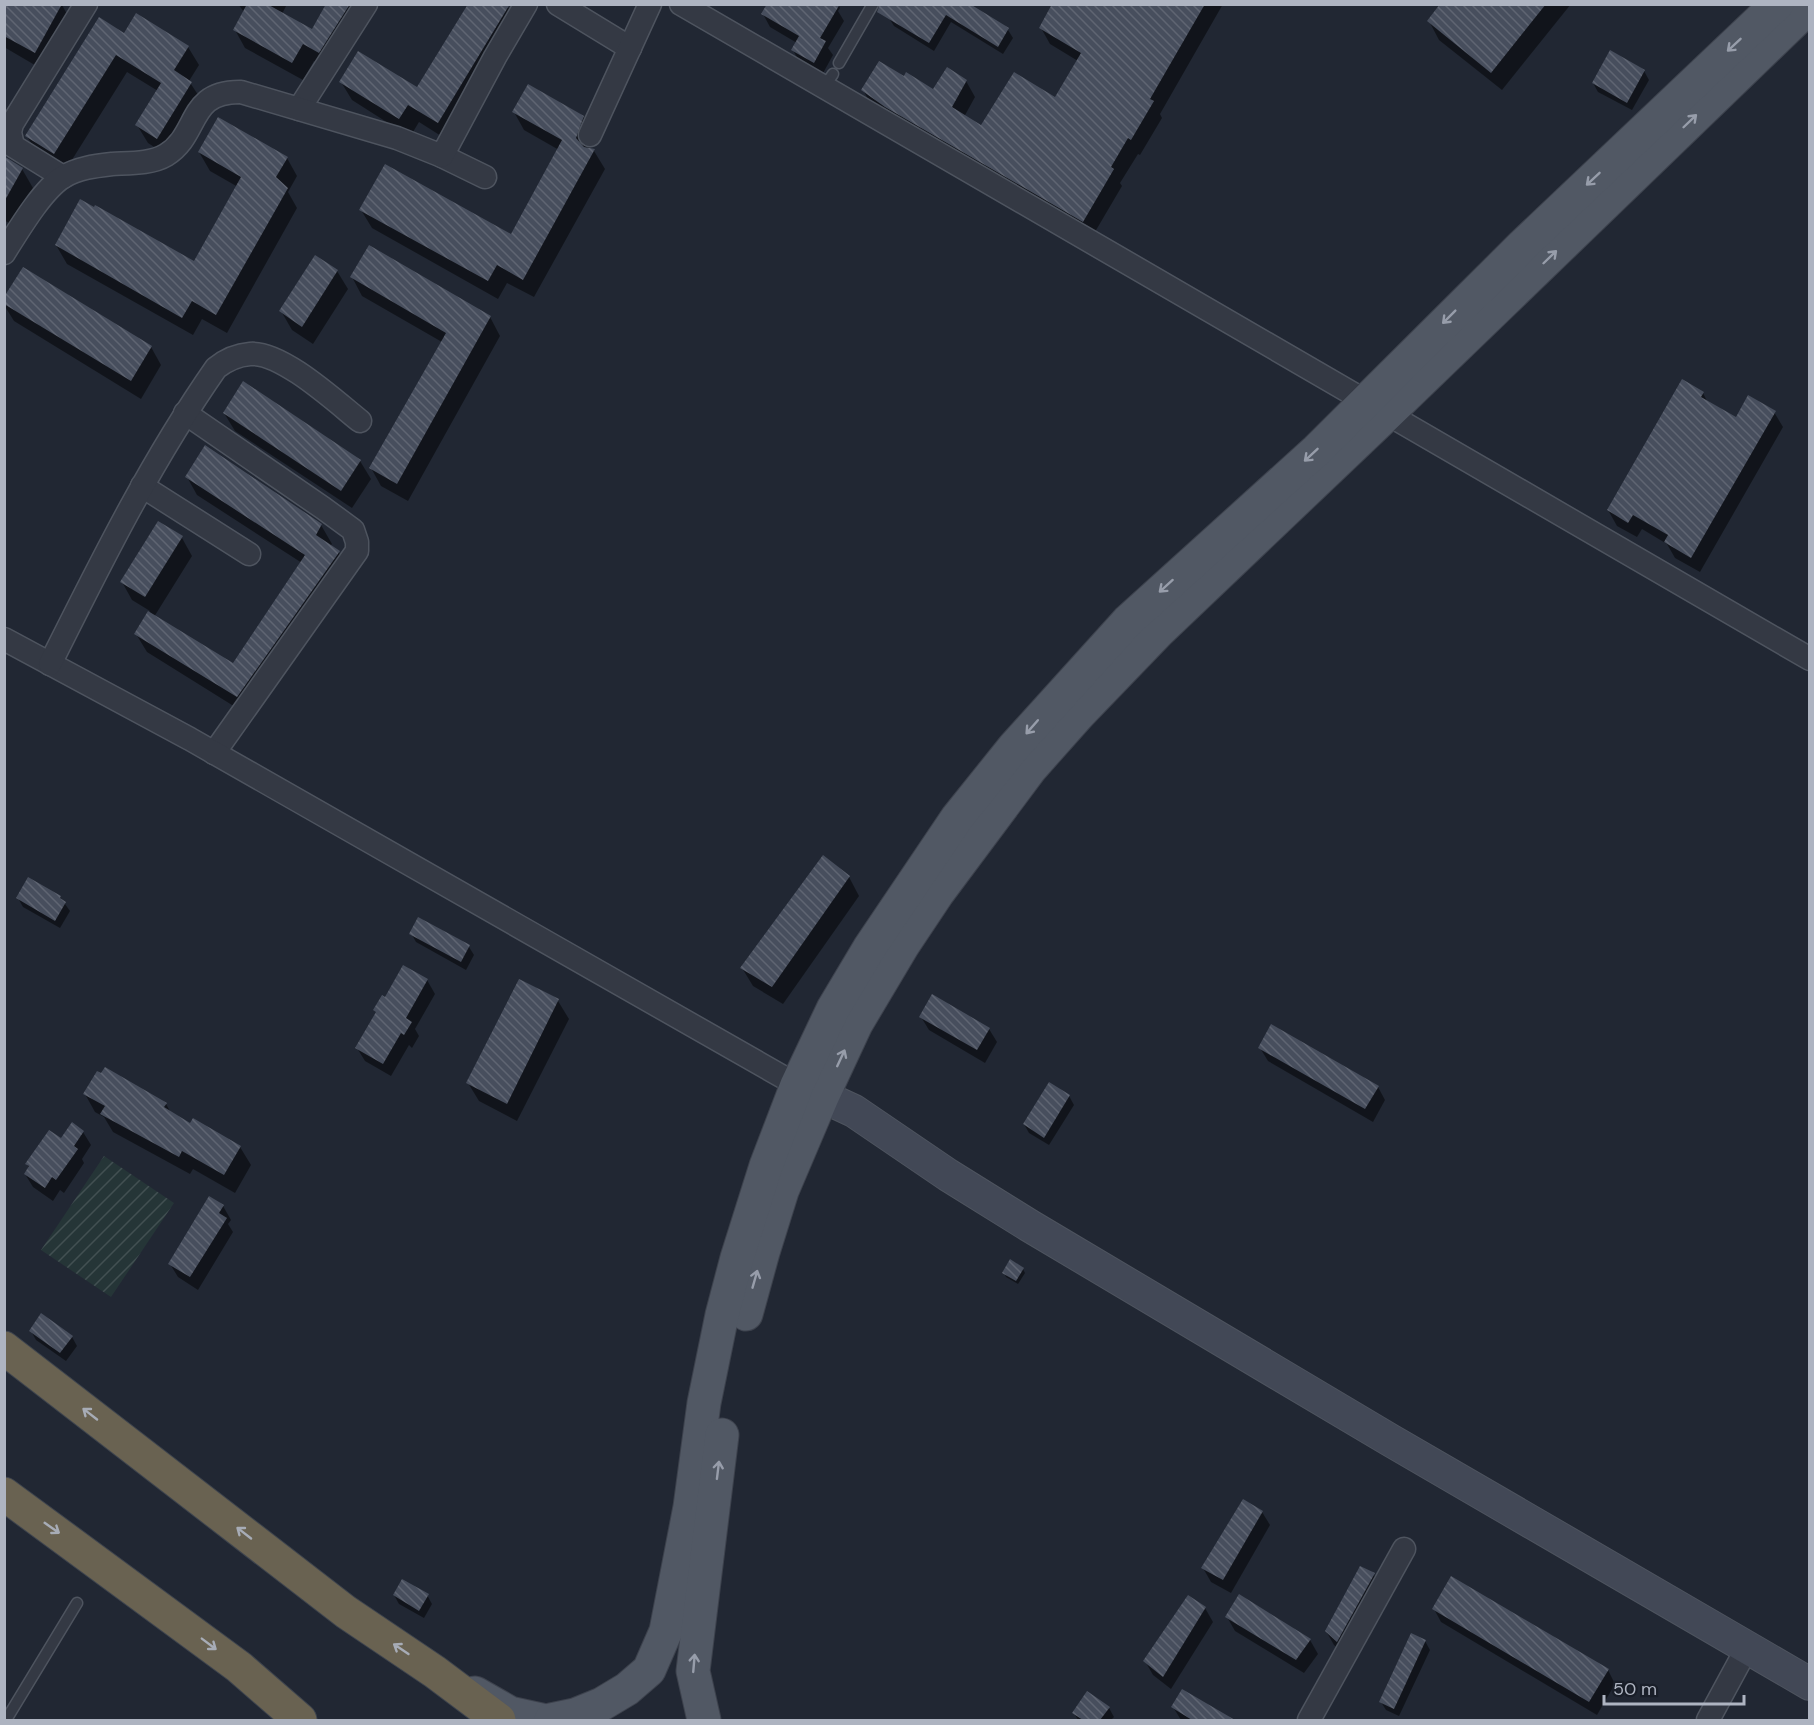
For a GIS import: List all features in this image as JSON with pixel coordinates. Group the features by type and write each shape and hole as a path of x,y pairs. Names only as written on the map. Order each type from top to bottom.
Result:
{"highway":[{"path":"4,1348 346,1612 435,1672 499,1720"},
{"path":"4,1494 240,1667 300,1720"}],"main road":[{"path":"1376,407 1522,246 1777,4"},
{"path":"704,1720 693,1671 725,1410 748,1305 833,1009 870,947 957,818 1014,747 1128,621 1317,450 1376,407 1809,6"},
{"path":"551,1720 593,1708 627,1689 649,1670 666,1631 690,1507 704,1403 722,1315 743,1237 766,1166 809,1091"},
{"path":"435,1672 510,1713 542,1720"}],"street":[{"path":"63,177 13,146 10,132 12,124 86,4"},
{"path":"299,109 366,4"},
{"path":"442,156 526,4"},
{"path":"558,4 630,48"},
{"path":"590,135 650,4"},
{"path":"681,4 828,80 1376,407 1809,659"},
{"path":"8,240 49,189 63,177 91,166 160,159 178,146 207,100 225,92 241,92 398,138 485,177"},
{"path":"50,664 84,593 142,486 185,413 216,368 228,359 251,354 275,358 314,384 360,421"},
{"path":"185,413 353,530 357,542 357,551 214,753"},
{"path":"142,486 249,554"},
{"path":"4,639 214,753 809,1091 854,1111 948,1175 1030,1226 1369,1428 1809,1684"},
{"path":"1309,1720 1404,1549"},
{"path":"1708,1720 1747,1648"}],"lane":[{"path":"839,63 873,4"},
{"path":"6,1720 77,1603"}],"shaded area":[{"path":"104,1156 174,1203 111,1297 41,1250"}],"building":[{"path":"4,4 62,4 35,53 4,36"},
{"path":"247,4 267,4 312,29 326,4 350,4 319,53 303,44 292,63 233,30"},
{"path":"468,4 510,4 438,123 408,105 399,119 339,82 358,51 417,87"},
{"path":"767,4 840,4 820,38 826,41 814,63 791,50 799,36 761,14"},
{"path":"880,4 970,4 1009,28 998,47 946,15 929,43 877,12"},
{"path":"1052,4 1205,4 1150,99 1154,101 1131,140 1128,138 1111,167 1114,169 1083,222 885,107 861,90 879,61 904,76 906,72 933,89 947,67 967,80 952,107 981,125 1014,72 1055,97 1081,53 1039,28"},
{"path":"1440,4 1546,4 1491,73 1427,21"},
{"path":"136,13 189,46 174,70 192,82 157,139 135,125 161,83 116,55 54,154 25,136 99,17 124,33"},
{"path":"1610,50 1645,70 1627,103 1592,83"},
{"path":"528,84 584,116 576,138 584,147 595,149 523,280 497,265 488,281 359,210 385,164 511,234 562,140 512,112"},
{"path":"218,117 288,157 276,177 288,188 216,315 192,301 182,318 55,245 80,199 94,207 95,205 194,261 241,177 198,152"},
{"path":"4,156 23,168 4,202"},
{"path":"369,245 491,316 397,484 369,468 446,333 350,277"},
{"path":"315,255 338,270 302,327 279,311"},
{"path":"23,267 152,346 131,381 4,304 4,297"},
{"path":"1682,379 1704,392 1701,397 1736,417 1748,395 1776,411 1691,558 1664,542 1668,535 1633,515 1628,523 1607,510"},
{"path":"243,381 361,460 341,491 223,413"},
{"path":"205,445 322,524 316,535 340,551 237,697 134,634 148,611 233,663 305,555 185,477"},
{"path":"158,521 183,536 145,597 120,582"},
{"path":"823,855 850,876 772,987 740,968"},
{"path":"28,877 61,896 60,898 66,902 55,921 16,898"},
{"path":"418,917 470,945 461,962 409,934"},
{"path":"403,965 428,979 406,1018 412,1022 404,1035 401,1033 383,1064 355,1048 376,1012 373,1010 382,995 385,997"},
{"path":"519,979 559,999 507,1104 466,1083"},
{"path":"932,994 990,1028 977,1050 919,1017"},
{"path":"1271,1024 1379,1086 1365,1109 1258,1048"},
{"path":"105,1067 167,1103 164,1107 190,1123 193,1118 241,1146 224,1175 182,1151 179,1157 100,1114 105,1106 83,1094 97,1071 101,1073"},
{"path":"1049,1082 1070,1095 1044,1138 1023,1124"},
{"path":"72,1122 84,1131 74,1146 78,1149 56,1180 52,1177 45,1188 24,1174 29,1166 25,1164 49,1130 61,1138"},
{"path":"209,1196 224,1205 219,1213 227,1218 190,1277 168,1264"},
{"path":"1010,1259 1024,1268 1016,1281 1002,1273"},
{"path":"41,1313 73,1336 60,1353 29,1331"},
{"path":"1243,1499 1263,1511 1223,1580 1201,1568"},
{"path":"1360,1566 1375,1573 1337,1642 1325,1631"},
{"path":"1451,1576 1609,1669 1589,1702 1432,1609"},
{"path":"402,1579 429,1594 419,1611 393,1595"},
{"path":"1239,1594 1311,1639 1296,1660 1225,1617"},
{"path":"1188,1595 1206,1607 1163,1677 1143,1661"},
{"path":"1411,1633 1426,1640 1394,1709 1379,1702"},
{"path":"1182,1689 1235,1720 1192,1720 1171,1707"},
{"path":"1087,1691 1110,1707 1100,1720 1083,1720 1072,1713"}]}
